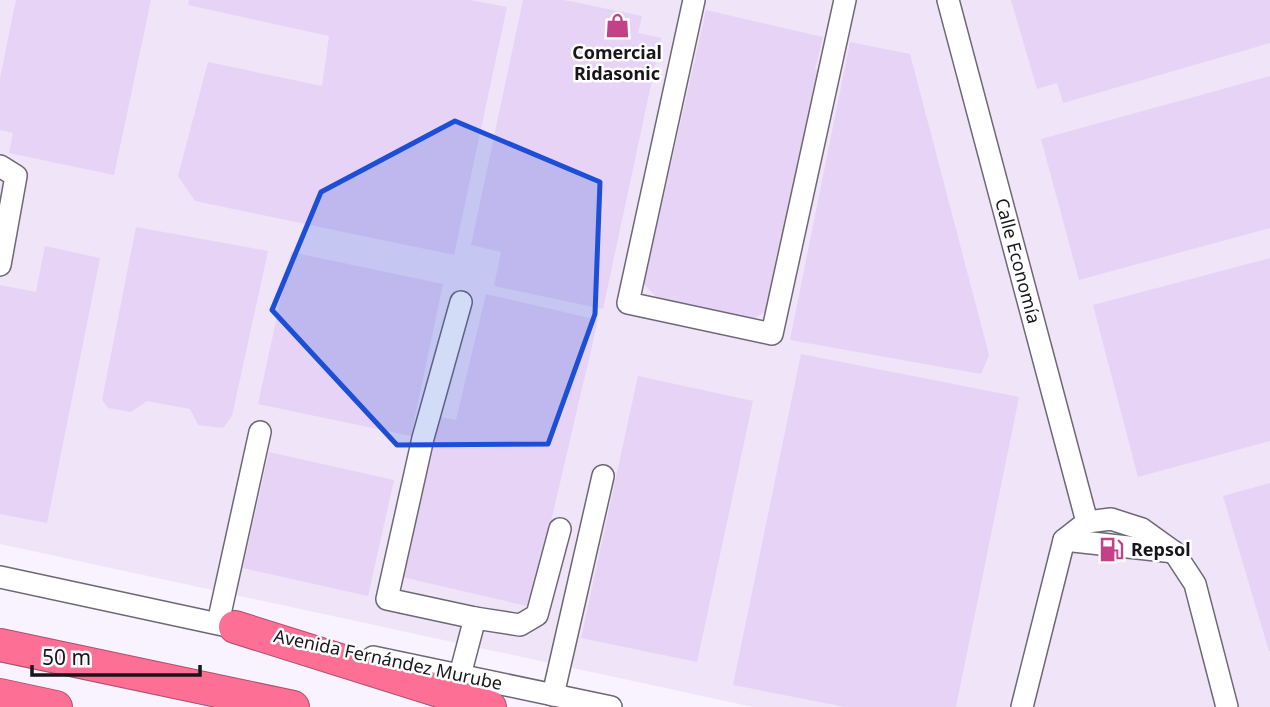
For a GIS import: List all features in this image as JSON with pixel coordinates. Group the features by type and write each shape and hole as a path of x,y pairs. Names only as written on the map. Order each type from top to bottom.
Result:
{"highway":[{"path":"226,625 490,707"},
{"path":"0,645 293,707"},
{"path":"0,695 55,707"}],"street":[{"path":"694,0 628,303 772,334 845,0"},
{"name":"Calle Economía","path":"944,1 1087,522"},
{"path":"0,166 16,176 0,265"},
{"path":"461,302 423,438 387,599 520,625 537,615 560,529"},
{"path":"226,625 260,432"},
{"path":"553,695 603,476"},
{"path":"1021,707 1064,540 1087,522 1111,519 1142,529 1174,552 1195,584 1227,707"},
{"path":"1064,540 1174,552"},
{"name":"Avenida Fernández Murube","path":"0,577 611,707"},
{"path":"460,675 475,618"}],"highlighted area":[{"path":"455,121 600,182 595,314 548,444 397,445 272,310 321,192"}],"shaded area":[{"path":"0,0 1270,0 1270,707 753,707 0,544"}],"building":[{"path":"16,0 151,0 114,175 9,153 13,133 0,130 0,78"},
{"path":"189,0 470,0 507,7 454,255 195,201 178,176 208,62 322,86 329,36 188,5"},
{"path":"523,0 564,0 642,16 638,33 661,38 603,309 494,286 501,252 471,245"},
{"path":"1011,0 1270,0 1270,43 1063,103 1057,83 1037,89"},
{"path":"706,10 823,37 815,70 824,72 769,310 750,320 661,302 644,284"},
{"path":"850,42 910,54 989,355 981,374 790,340"},
{"path":"1270,76 1270,228 1079,280 1041,139"},
{"path":"136,227 268,251 232,416 223,428 198,425 190,409 147,401 131,412 108,408 102,400"},
{"path":"45,246 100,258 47,523 0,514 0,285 36,292"},
{"path":"291,252 443,284 411,436 258,404"},
{"path":"1270,258 1270,441 1138,477 1093,305"},
{"path":"486,294 598,320 531,607 402,577 440,417 456,420"},
{"path":"801,354 1019,397 956,707 845,707 733,685"},
{"path":"638,376 753,401 697,662 581,638"},
{"path":"269,452 394,480 368,596 243,568"},
{"path":"1270,483 1270,651 1269,651 1223,496"}],"place":[{"name":"Comercial Ridasonic","path":"617,26"},
{"name":"Repsol","path":"1111,550"}]}
